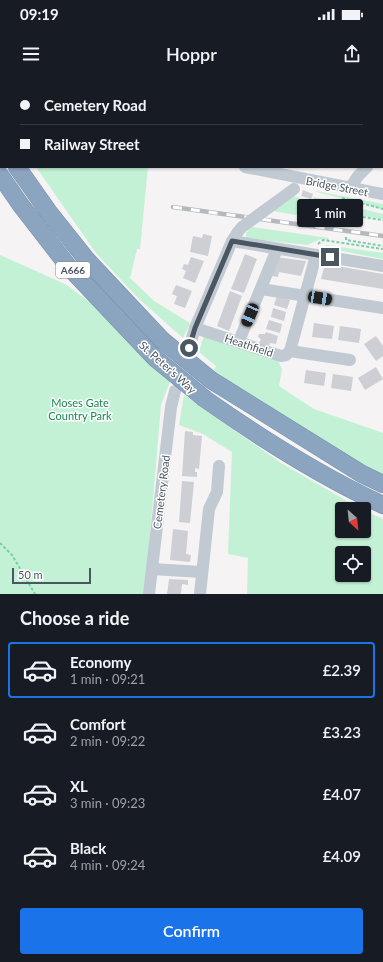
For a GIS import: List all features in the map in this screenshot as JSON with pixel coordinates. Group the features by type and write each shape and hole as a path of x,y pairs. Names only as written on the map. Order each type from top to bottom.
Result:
{"highway":[{"name":"St. Peter's Way","path":"18,168 48,211 87,260 162,340 211,380 362,474 383,484"},
{"name":"St. Peter's Way","path":"0,175 20,204 68,266 155,358 205,400 268,443 345,488 383,505"}],"street":[{"name":"Bridge Street","path":"257,168 269,169 302,179 383,194"},
{"path":"350,188 358,176 366,168"},
{"path":"189,348 195,328 234,237 242,227 294,189 302,179"},
{"path":"234,237 277,249 383,266"},
{"path":"239,341 277,249"},
{"path":"290,351 304,296 311,254"},
{"path":"261,289 383,308"},
{"name":"Heathfield","path":"195,328 239,341 281,356 286,355 290,351 350,360"},
{"name":"Cemetery Road","path":"149,594 171,406 175,391"},
{"path":"200,594 201,572 209,509 217,492 219,466"},
{"path":"152,569 201,572"}],"path":[{"path":"350,217 350,215 383,220"},
{"path":"346,237 346,240 383,246"},
{"path":"311,254 323,240 383,250"},
{"path":"0,543 12,555 35,594"}],"green space":[{"path":"37,168 148,168 140,249 137,249 130,278 154,301 190,323 183,338 138,298 96,253"},
{"path":"316,191 383,204 383,209 317,192"},
{"path":"294,196 312,203 314,197 383,214 383,219 349,214 349,216 314,212 313,218 273,211"},
{"path":"252,227 329,238 328,240 321,239 307,245 246,238 246,233"},
{"path":"326,245 383,253 383,259 326,248"},
{"name":"Moses Gate Country Park","path":"0,255 65,284 107,315 171,379 161,405 145,594 0,594"},
{"path":"204,335 277,359 282,369 279,386 314,409 383,433 383,479 270,411 214,370 216,366 199,352"},
{"path":"184,395 281,463 349,502 335,502 335,538 371,538 371,513 383,519 383,594 247,594 248,558 228,554 232,452 203,434 179,425"}],"building":[{"path":"303,190 313,194 311,199 301,196"},
{"path":"203,234 212,236 208,256 190,252 193,236 202,238"},
{"path":"245,254 257,259 244,293 231,289"},
{"path":"191,257 204,261 195,283 183,278 186,271 182,269 184,264 188,265"},
{"path":"276,257 306,261 301,276 279,272 278,277 271,276"},
{"path":"325,264 383,274 383,289 321,279"},
{"path":"176,285 192,291 185,308 174,304 177,296 172,294"},
{"path":"230,291 242,296 229,331 217,326"},
{"path":"277,296 290,300 287,309 274,305"},
{"path":"273,308 286,312 284,321 271,317"},
{"path":"269,320 282,324 280,333 266,329"},
{"path":"314,323 334,326 332,339 312,337"},
{"path":"340,326 361,329 359,343 338,340"},
{"path":"266,332 278,336 276,344 270,343 269,346 259,343 261,339 258,337 259,334 265,334"},
{"path":"376,336 383,346 383,356 376,361 364,344"},
{"path":"376,367 383,379 365,390 358,378"},
{"path":"306,370 326,373 324,386 304,383"},
{"path":"333,374 353,377 351,391 331,388"},
{"path":"185,431 193,432 193,435 202,436 199,469 195,468 197,477 182,476"},
{"path":"182,481 194,482 190,523 179,522"},
{"path":"173,529 188,531 186,554 191,555 190,562 170,560"},
{"path":"169,579 188,580 188,585 182,584 181,594 167,594"}],"railway":[{"path":"173,207 383,236"}],"route":[{"path":"189,348 195,328 232,241 330,257"}]}
